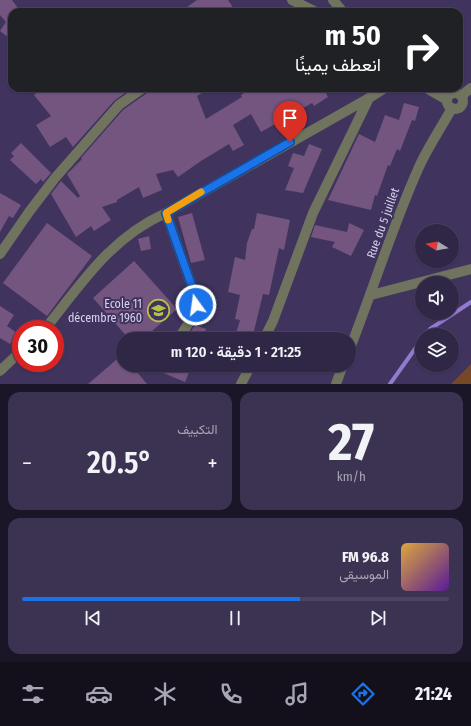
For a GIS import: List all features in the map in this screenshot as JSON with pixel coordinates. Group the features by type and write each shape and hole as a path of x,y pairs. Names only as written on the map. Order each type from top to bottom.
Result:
{"street":[{"path":"292,0 308,8"},
{"path":"432,92 449,104 451,94 458,94 461,96 471,88"},
{"path":"0,254 55,178 119,105 137,92"},
{"path":"52,320 103,256 146,222 166,213 379,92"},
{"path":"268,332 273,321 313,213 369,98"},
{"name":"Rue du 5 juillet","path":"356,333 400,211 419,166 449,104"},
{"path":"166,213 196,298 193,316 183,332"},
{"path":"371,295 471,269"},
{"path":"0,371 12,360"},
{"path":"241,384 247,372"},
{"path":"336,384 340,372"}],"shaded area":[{"path":"471,364 471,384 451,384"}],"building":[{"path":"0,0 12,0 18,8 8,8 8,37 0,31 6,22 0,15"},
{"path":"197,0 228,0 233,8 186,8"},
{"path":"37,92 125,93 114,101 73,147 66,137 50,147 36,125 51,116 34,95"},
{"path":"204,92 197,96 206,119 242,97 241,95 246,92 325,92 328,97 314,106 312,103 261,132 251,114 233,125 244,145 233,151 229,144 178,177 173,170 156,174 162,190 143,198 139,187 117,200 117,202 102,207 111,220 94,231 91,226 76,237 51,194 61,181 78,198 80,196 67,174 82,159 81,158 123,110 147,93"},
{"path":"404,103 419,107 415,121 412,120 400,151 397,149 390,166 388,165 377,196 375,195 371,210 328,200 359,134 375,142 385,115 399,120"},
{"path":"21,143 51,173 43,182 41,179 36,184 10,160 14,156 11,153"},
{"path":"309,144 322,149 303,193 285,190 294,168 288,166 293,153 304,156"},
{"path":"0,193 21,205 13,218 9,216 0,232"},
{"path":"192,213 205,260 191,263 178,217"},
{"path":"257,213 290,220 284,250 279,248 269,295 263,294 254,332 236,332 240,320 235,319 240,295 228,292 235,257 245,260 247,243 252,229 254,229"},
{"path":"47,223 92,256 47,316 3,283"},
{"path":"349,223 364,230 351,256 332,247 335,242 311,237 315,225 347,232"},
{"path":"149,236 151,249 141,251 138,239"},
{"path":"134,261 177,309 151,332 123,332 93,298"},
{"path":"0,306 14,315 7,326 12,330 12,341 10,344 0,338"},
{"path":"195,325 206,329 205,332 190,332"},
{"path":"116,360 116,372 137,372 147,384 88,384"},
{"path":"161,372 189,372 185,382"}],"waterway":[{"path":"432,328 471,302"},
{"path":"390,384 415,349"}],"slow traffic":[{"path":"168,220 166,213 201,192"}],"place":[{"name":"Ecole 11 décembre 1960","path":"158,311"}],"route":[{"path":"196,305 196,298 166,213 290,142"}]}
